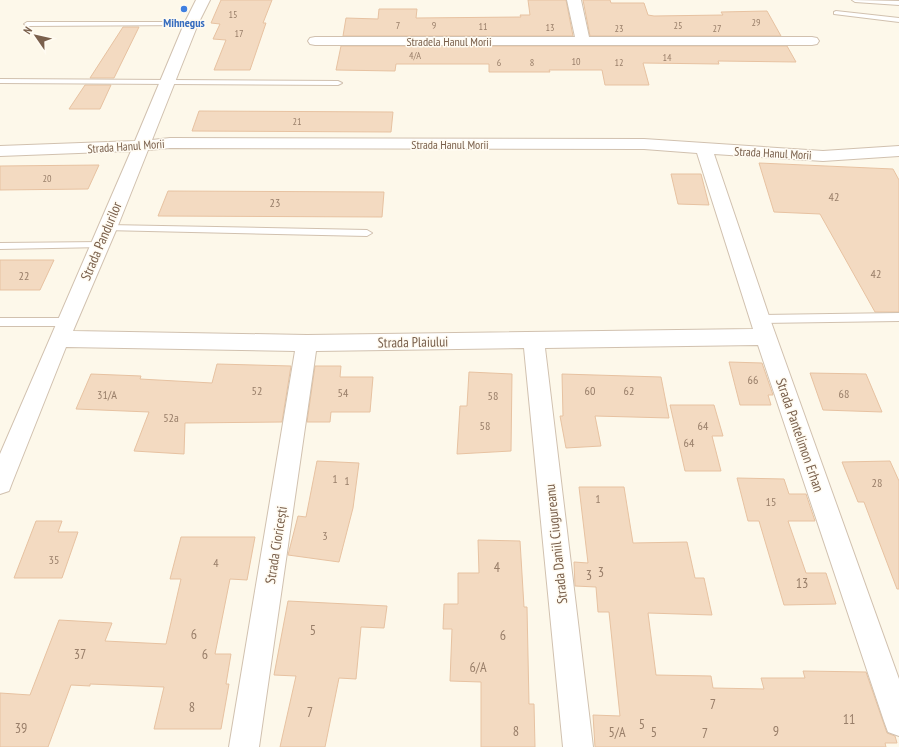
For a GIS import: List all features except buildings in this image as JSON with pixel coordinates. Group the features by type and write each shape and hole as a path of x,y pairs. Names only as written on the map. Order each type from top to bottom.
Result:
{"street":[{"name":"Strada Pandurilor","path":"0,483 62,331 104,237 191,24 203,0"},
{"path":"574,0 583,41"},
{"name":"Stradela Hanul Morii","path":"315,41 812,40"},
{"name":"Strada Hanul Morii","path":"0,151 186,143 644,144 751,153 823,156 865,155 899,151"},
{"name":"Strada Pantelimon Erhan","path":"704,148 763,328 899,721"},
{"path":"865,155 899,160"},
{"name":"Strada Plaiului","path":"62,331 307,343 534,341 763,328"},
{"name":"Strada Daniil Ciugureanu","path":"534,341 578,747"},
{"name":"Strada Cioricești","path":"244,747 307,343"}],"lane":[{"path":"855,0 899,3"},
{"path":"836,13 899,20"},
{"path":"27,24 191,24"},
{"path":"0,80 167,83 338,83"},
{"path":"0,246 104,237 367,233"},
{"path":"763,328 899,317"},
{"path":"0,322 62,331"}],"place":[{"name":"Mihnegus","path":"184,9"}]}
